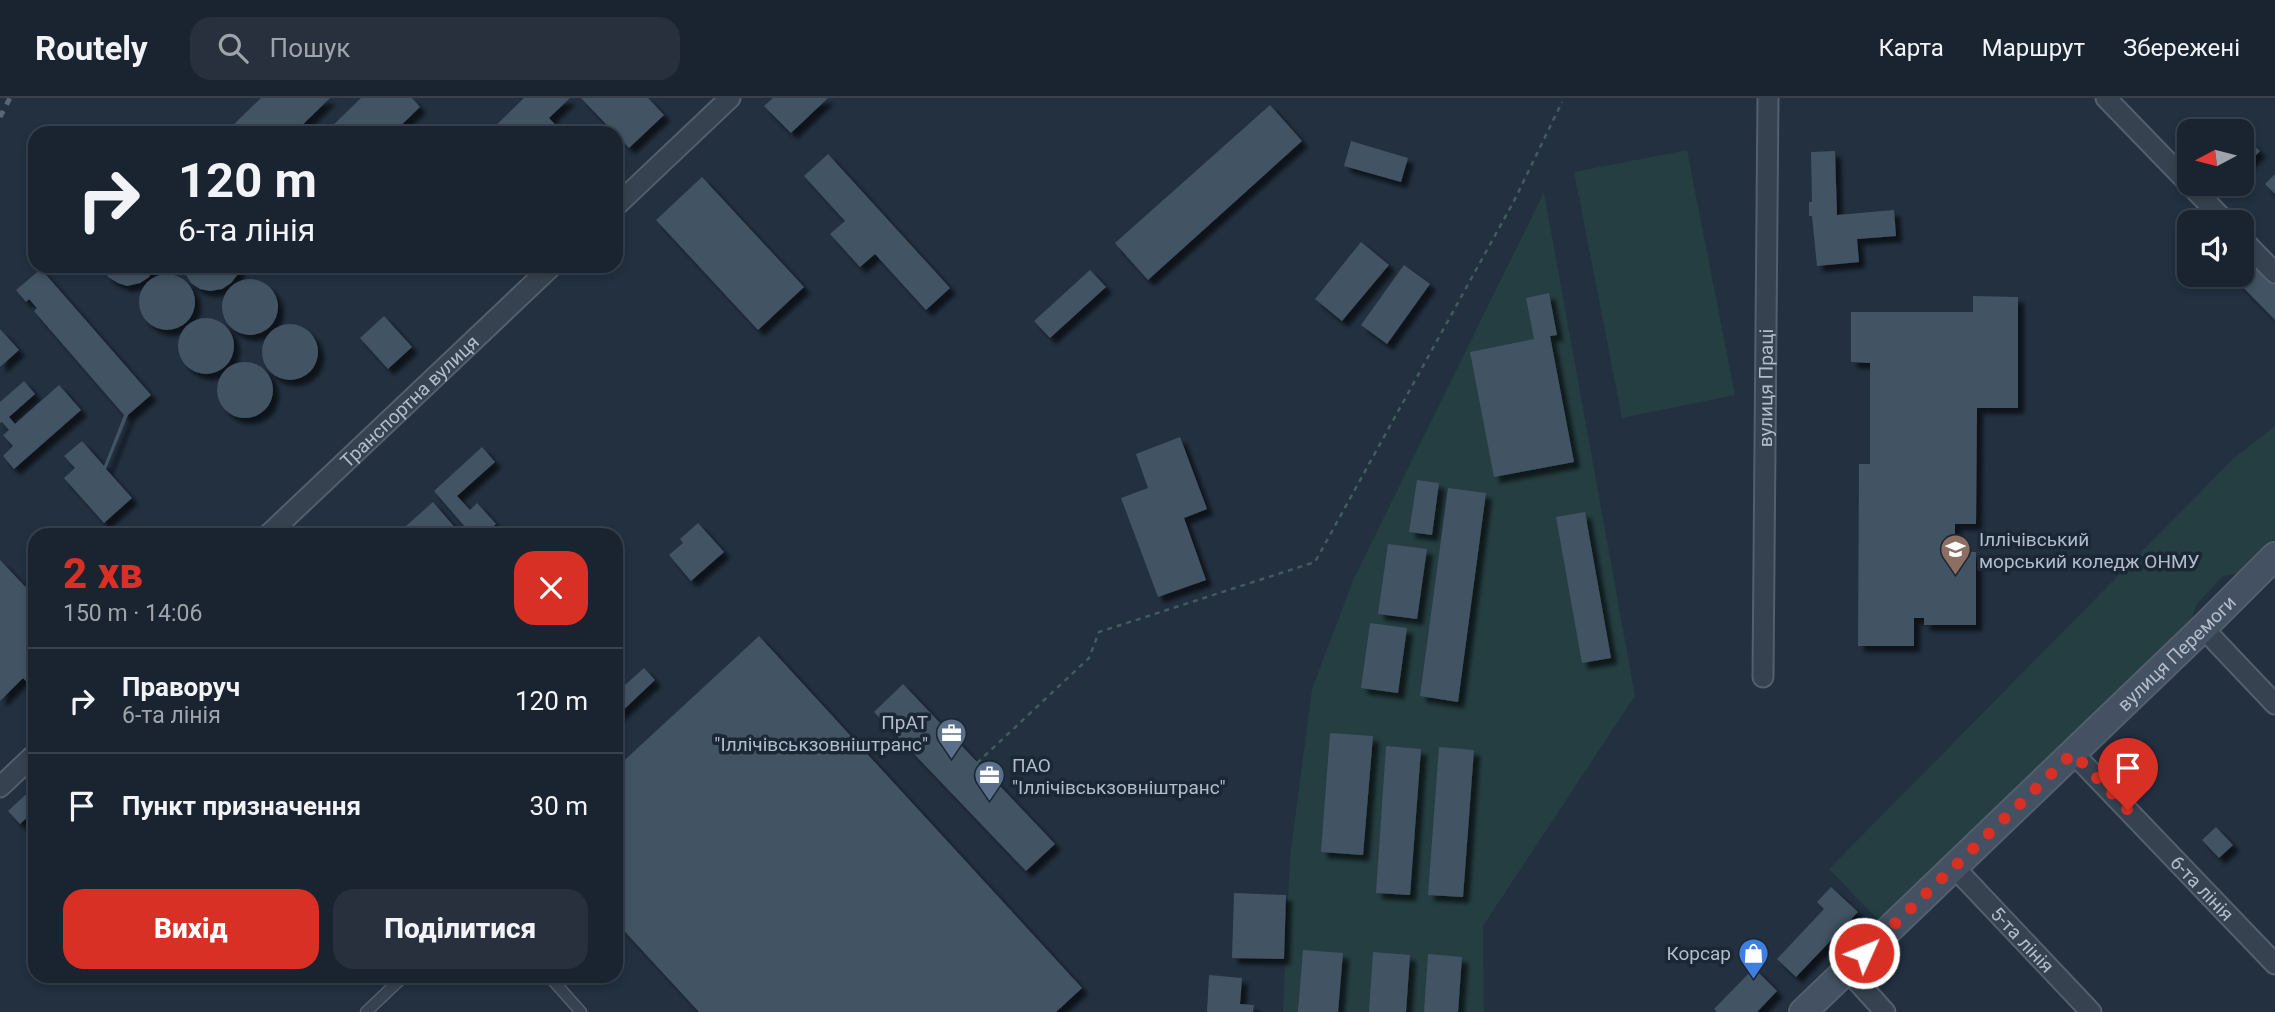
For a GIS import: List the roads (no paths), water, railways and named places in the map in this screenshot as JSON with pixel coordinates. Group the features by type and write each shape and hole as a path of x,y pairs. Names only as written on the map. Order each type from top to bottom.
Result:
{"main road":[{"name":"вулиця Перемоги","path":"1803,1012 2275,556"}],"street":[{"path":"623,198 730,98"},
{"name":"вулиця Праці","path":"1763,677 1768,98"},
{"path":"2106,98 2214,210"},
{"path":"2254,251 2275,273"},
{"name":"Транспортна вулиця","path":"275,528 545,273"},
{"path":"2203,628 2275,704"},
{"name":"6-та лінія","path":"2073,753 2275,964"},
{"path":"0,787 28,761"},
{"name":"5-та лінія","path":"1954,867 2091,1012"},
{"path":"1847,970 1885,1012"}],"lane":[{"path":"366,1012 397,983"},
{"path":"555,983 581,1012"}],"railway":[{"path":"0,117 10,98"}],"place":[{"name":"Іллічівський морський коледж ОНМУ","path":"1956,577"},
{"name":"ПрАТ \"Іллічівськзовніштранс\"","path":"951,760"},
{"name":"ПАО \"Іллічівськзовніштранс\"","path":"989,803"},
{"name":"Корсар","path":"1754,980"}]}
